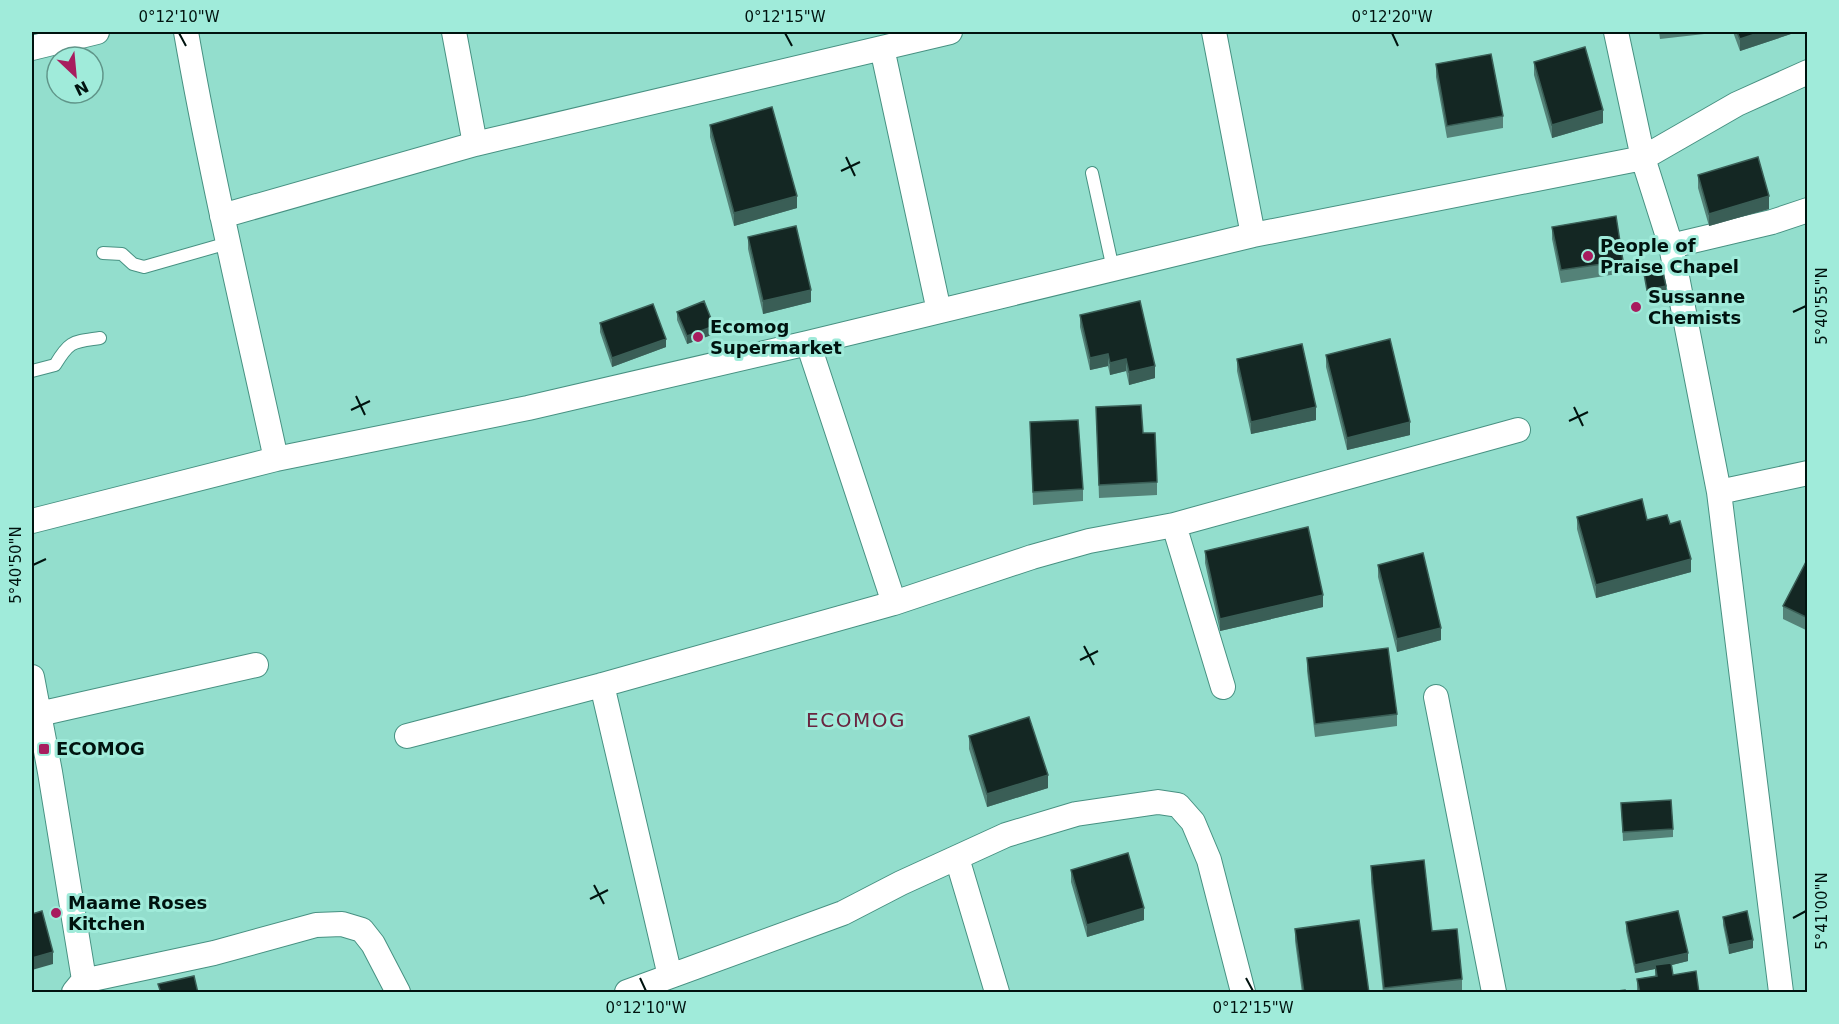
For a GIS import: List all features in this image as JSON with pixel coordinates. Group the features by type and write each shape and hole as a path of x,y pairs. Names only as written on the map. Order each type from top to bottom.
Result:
{"street":[{"path":"32,48 97,32"},
{"path":"186,32 222,216 276,459"},
{"path":"454,32 475,144"},
{"path":"222,216 475,144 950,32"},
{"path":"1214,32 1253,235"},
{"path":"1616,32 1643,158 1671,246 1719,492 1781,993"},
{"path":"882,48 939,311"},
{"path":"32,521 276,459 528,408 1253,235 1643,158 1737,104 1808,72"},
{"path":"1671,246 1772,222 1808,210"},
{"path":"808,343 894,603"},
{"path":"407,736 602,685 894,603 1032,557 1089,541 1174,525 1518,430"},
{"path":"1719,492 1808,473"},
{"path":"1174,525 1223,687"},
{"path":"39,714 256,665"},
{"path":"32,677 39,714 41,775 81,989 316,925 342,924 362,930 373,944 398,993"},
{"path":"602,685 670,976"},
{"path":"1436,697 1494,993"},
{"path":"637,991 670,976 843,913 901,883 1006,835 1076,814 1158,802 1178,804 1193,822 1209,860 1243,993"},
{"path":"957,858 997,993"}],"lane":[{"path":"1092,173 1113,269"},
{"path":"103,253 118,252 133,264 144,267 228,243"},
{"path":"32,371 55,365 65,348 74,342 100,338"}],"building":[{"path":"1737,32 1761,32 1740,39"},
{"path":"1585,47 1603,110 1552,125 1534,62"},
{"path":"1491,54 1503,116 1447,126 1436,64"},
{"path":"772,107 797,196 734,213 710,125"},
{"path":"1758,157 1769,196 1709,214 1698,175"},
{"name":"People of Praise Chapel","path":"1616,216 1623,261 1561,270 1552,227"},
{"path":"796,226 811,290 763,301 748,237"},
{"path":"1661,264 1666,286 1647,290 1643,268"},
{"path":"704,301 714,326 687,336 677,312"},
{"path":"1140,301 1155,366 1129,372 1126,359 1110,363 1108,354 1090,358 1080,315"},
{"path":"653,304 666,339 612,358 600,323"},
{"path":"1390,339 1410,422 1347,438 1326,355"},
{"path":"1302,344 1316,407 1251,422 1237,359"},
{"path":"1141,405 1143,433 1155,433 1157,482 1099,485 1096,407"},
{"path":"1078,420 1083,489 1033,492 1030,422"},
{"path":"1642,499 1647,520 1667,515 1670,524 1680,521 1691,559 1596,585 1577,517"},
{"path":"1308,527 1323,595 1220,619 1205,551"},
{"path":"1423,553 1441,628 1397,639 1378,565"},
{"path":"1808,558 1808,618 1783,606"},
{"path":"1388,648 1397,714 1315,724 1307,658"},
{"path":"1029,717 1048,775 987,794 969,736"},
{"path":"1671,800 1673,829 1623,832 1621,803"},
{"path":"1128,853 1144,908 1087,925 1071,870"},
{"path":"1424,860 1432,931 1457,929 1462,979 1384,988 1371,866"},
{"path":"42,911 53,952 32,958 32,914"},
{"path":"1678,911 1688,953 1635,965 1626,922"},
{"path":"1747,911 1753,940 1729,945 1723,917"},
{"path":"1359,920 1369,993 1304,993 1295,929"},
{"path":"1671,963 1673,975 1696,971 1699,993 1640,993 1637,979 1657,976 1655,965"},
{"path":"194,976 198,993 161,993 158,984"},
{"path":"1625,990 1625,993 1600,993"}],"place":[{"name":"People of Praise Chapel","path":"1588,256"},
{"name":"Sussanne Chemists","path":"1636,307"},
{"name":"Ecomog Supermarket","path":"698,337"},
{"name":"ECOMOG","path":"44,749"},
{"name":"Maame Roses Kitchen","path":"56,913"}],"district":[{"name":"ECOMOG","path":"856,720"}]}
